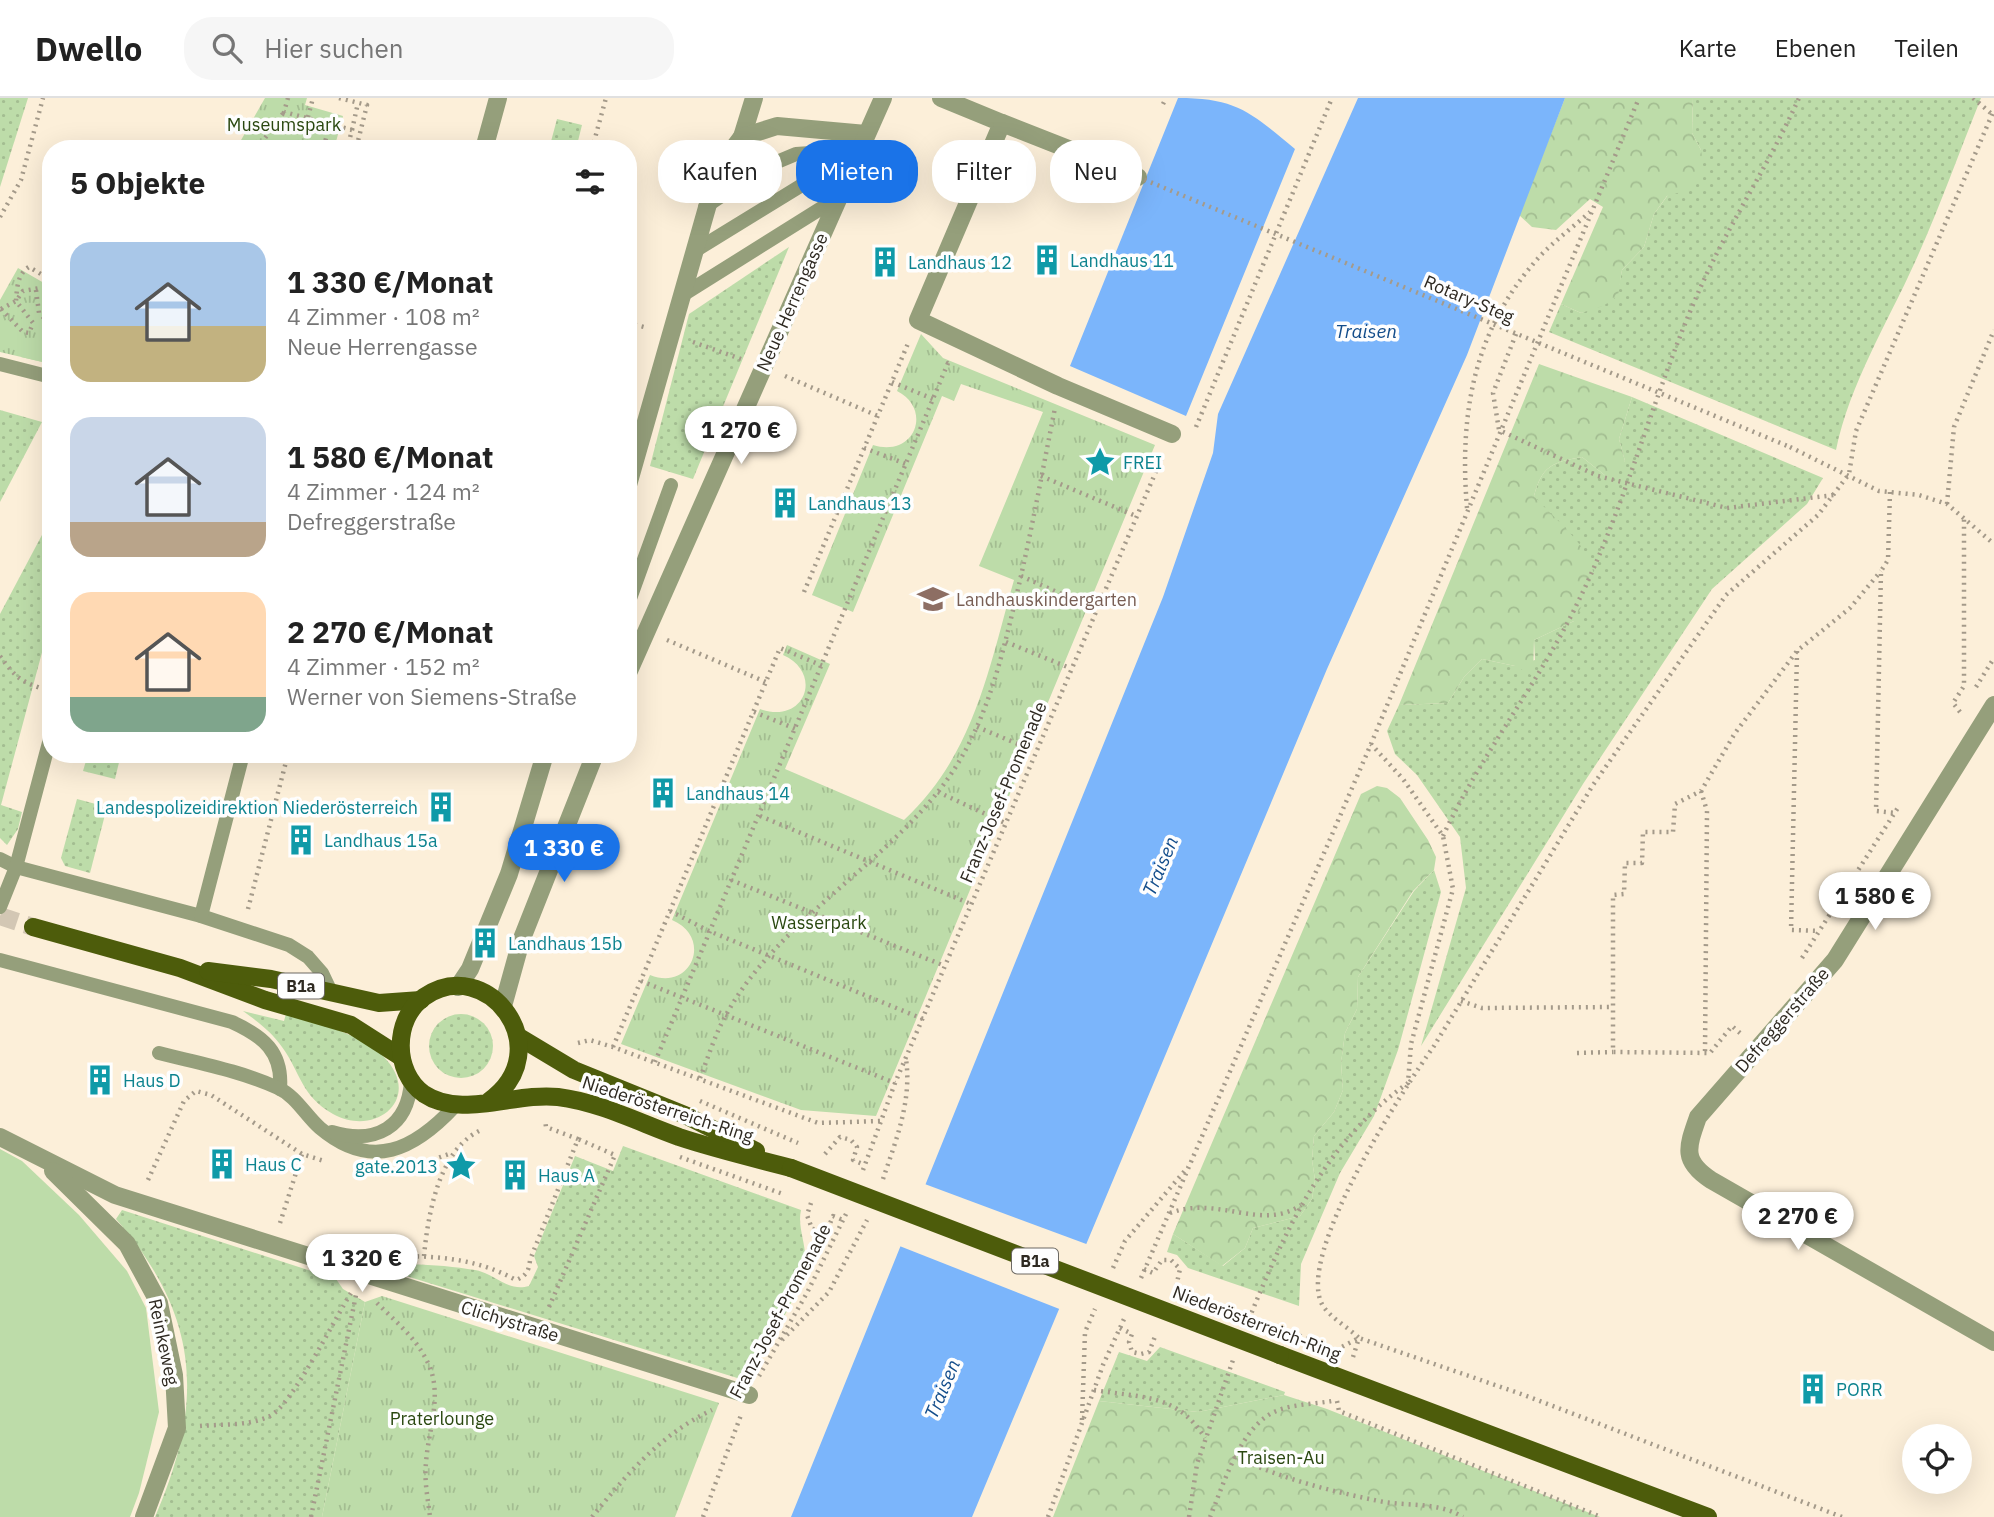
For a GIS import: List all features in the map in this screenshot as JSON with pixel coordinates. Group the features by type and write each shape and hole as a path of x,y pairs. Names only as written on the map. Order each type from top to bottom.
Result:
{"main road":[{"name":"B1a","path":"33,927 180,968 265,1000 351,1025 401,1057"},
{"name":"B1a","path":"180,968 271,979 379,1003 421,1000 432,992 458,987"},
{"path":"458,987 486,995 503,1006 519,1037 517,1065 510,1080 489,1101"},
{"path":"421,1000 404,1026 401,1057 411,1081 423,1093 455,1106"},
{"name":"Niederösterreich-Ring","path":"519,1037 573,1070 685,1115 791,1168 1708,1517"},
{"name":"Niederösterreich-Ring","path":"455,1106 556,1097 577,1101 697,1143 791,1168"}],"street":[{"path":"486,140 498,98"},
{"path":"637,453 705,207 718,169 742,137 754,98"},
{"name":"Neue Herrengasse","path":"863,140 883,98"},
{"path":"941,98 1050,142"},
{"path":"1002,123 918,320 1058,386 1172,433"},
{"path":"742,137 777,126 851,140"},
{"name":"Neue Herrengasse","path":"637,652 834,203"},
{"name":"Defreggerstraße","path":"1994,705 1835,960 1698,1117 1689,1150 1695,1170 1994,1342"},
{"path":"458,987 470,969 509,874 542,763"},
{"path":"503,1006 521,941 591,763"},
{"name":"Clichystraße","path":"0,1137 115,1195 749,1395"},
{"name":"Reinkeweg","path":"44,1161 127,1244 159,1303 174,1375 177,1428 144,1517"}],"lane":[{"path":"705,207 765,167 796,154"},
{"path":"692,252 796,185"},
{"name":"Neue Herrengasse","path":"681,296 830,203"},
{"path":"0,364 42,375"},
{"path":"637,578 671,485"},
{"path":"0,907 16,867 44,763"},
{"path":"201,916 241,763"},
{"path":"0,859 16,867 201,916 289,944 308,957 322,972 332,994"},
{"path":"0,960 232,1022 253,1032 269,1044 282,1073 280,1089"},
{"path":"159,1052 280,1089 321,1129 356,1149 374,1153 392,1151 428,1133 455,1106"},
{"path":"321,1129 355,1135 382,1131 393,1125 406,1110 411,1081"}],"path":[{"path":"0,218 21,180 43,98"},
{"path":"264,140 284,112 288,98"},
{"path":"307,118 313,98"},
{"path":"339,98 367,105 358,140"},
{"path":"594,140 606,98"},
{"path":"1163,104 1166,98"},
{"path":"1172,433 1189,441 1332,98"},
{"path":"1302,1203 1290,1212 1266,1216 1213,1206 1170,1213 1371,744 1639,98"},
{"path":"1443,836 1461,796 1577,604 1599,559 1625,483 1710,267 1774,150 1799,98"},
{"path":"1842,1517 1524,1395 1359,1338 1323,1305 1317,1277 1347,1187 1592,785 1726,595 1818,516 1849,474 1856,431 1993,114 1973,98"},
{"path":"349,140 358,103"},
{"path":"284,112 352,130"},
{"path":"326,140 330,124"},
{"name":"Rotary-Steg","path":"1142,179 1790,447 1879,491 1919,495 1947,504"},
{"path":"1467,508 1463,466 1466,405 1483,348 1501,309 1542,255 1593,209"},
{"path":"42,275 29,267 24,270 18,285 16,301 33,323 29,332 23,332 1,309 16,301 23,291 42,288"},
{"path":"36,290 39,313 42,316"},
{"path":"804,592 918,320"},
{"path":"1994,330 1954,427 1947,504 1994,544"},
{"path":"1499,430 1493,393 1516,334"},
{"path":"654,1062 760,816 948,363 960,368"},
{"path":"764,367 878,416"},
{"path":"892,382 933,399"},
{"path":"700,1078 726,1015 768,956 873,861 938,792 977,727 996,681 1006,642 1058,386"},
{"path":"1499,430 1598,476 1727,508 1833,495"},
{"name":"Franz-Josef-Promenade","path":"861,1176 895,1083 1172,433"},
{"path":"864,448 906,464"},
{"path":"1041,476 1136,516"},
{"path":"1613,1052 1613,895 1624,894 1625,863 1642,863 1643,832 1673,832 1675,804 1700,791 1735,733 1797,651 1850,608 1881,571 1888,560 1890,492"},
{"path":"1960,712 1952,703 1964,686 1964,517"},
{"path":"1796,968 1895,812 1876,811 1881,571"},
{"path":"1021,576 1096,609"},
{"path":"646,632 766,682"},
{"path":"1006,642 1070,668"},
{"path":"613,1047 780,648 822,666"},
{"path":"1797,651 1791,930 1819,931"},
{"path":"0,656 9,671 20,681 42,689"},
{"path":"754,712 796,729"},
{"path":"977,727 1035,751"},
{"path":"1254,1307 1302,1203 1339,1146 1359,1122 1408,1083 1412,1044 1452,889 1443,836 1403,779 1371,744"},
{"path":"243,930 286,763"},
{"path":"1700,791 1707,811 1705,1053"},
{"path":"938,792 1005,823"},
{"path":"760,816 971,904"},
{"path":"731,880 945,965"},
{"path":"670,911 709,932 923,1019"},
{"path":"641,981 895,1083"},
{"path":"1461,1001 1482,1008 1613,1007"},
{"path":"1732,1042 1748,1023"},
{"path":"1577,1052 1710,1053 1732,1026 1740,1033"},
{"path":"590,1040 818,1123 880,1121"},
{"path":"146,1184 184,1101 196,1091 211,1095 302,1154 335,1165"},
{"path":"688,1096 700,1101"},
{"path":"533,1118 545,1116 546,1127 615,1155 539,1330"},
{"path":"422,1163 452,1153 474,1133 485,1128"},
{"path":"825,1154 839,1137 851,1140 857,1147 853,1160 865,1165"},
{"path":"177,1428 248,1422 272,1416 289,1396 375,1256 425,1256 479,1263 516,1280 523,1278 529,1269 530,1260 578,1139"},
{"path":"425,1256 436,1194 452,1153"},
{"path":"275,1229 282,1222 302,1154"},
{"path":"1125,1241 1191,1163"},
{"path":"137,1181 157,1188"},
{"path":"811,1203 807,1215 812,1229 820,1230 829,1226 833,1216 843,1220"},
{"name":"Franz-Josef-Promenade","path":"702,1517 749,1395 848,1209"},
{"path":"1144,1269 1153,1273 1162,1260 1171,1260 1180,1269 1176,1287"},
{"path":"311,1517 358,1286 363,1275"},
{"path":"363,1275 375,1301 414,1340 428,1363 433,1384 434,1423 426,1461 430,1517"},
{"path":"1120,1328 1132,1334 1129,1342 1132,1352 1141,1354 1149,1352 1156,1334"},
{"path":"1082,1424 1085,1332"},
{"path":"1327,1346 1336,1350 1359,1338"},
{"path":"1308,1339 1318,1343"},
{"path":"1048,1517 1103,1365"},
{"path":"1189,1517 1198,1464 1228,1370"},
{"path":"1094,1390 1160,1399 1178,1408 1196,1424 1205,1439"},
{"path":"592,1517 631,1468 662,1440 701,1415 749,1395"},
{"path":"1210,1517 1234,1456 1264,1417 1280,1409 1337,1400 1339,1411 1601,1517"},
{"path":"1234,1456 1271,1472 1351,1494 1383,1502 1440,1507 1463,1517"}],"green space":[{"path":"0,98 28,98 0,187"},
{"name":"Museumspark","path":"265,98 307,98 305,105 343,116 336,140 241,140"},
{"path":"1565,98 1693,98 1692,133 1701,150 1703,165 1695,188 1667,196 1654,214 1644,247 1622,270 1618,296 1603,306 1581,313 1561,304 1603,207 1590,199 1556,230 1532,227 1519,215"},
{"path":"1693,98 1981,98 1924,242 1850,401 1836,450 1549,332 1561,304 1581,313 1617,296 1622,270 1644,247 1654,214 1701,150 1692,133"},
{"path":"557,119 582,125 578,140 551,140"},
{"path":"286,132 296,137 296,140 280,140"},
{"path":"789,247 693,479 650,466 689,314"},
{"path":"18,268 42,282 42,362 0,352 0,300"},
{"name":"Wasserpark","path":"921,334 943,358 1155,445 876,1116 801,1110 621,1044 650,975 665,978 677,976 686,970 692,960 692,938 685,928 672,920 760,709 776,712 788,710 798,704 804,695 806,684 803,673 796,663 783,655 787,645 830,664 785,769 904,820 928,795 947,767 976,709 1014,580 979,566 1043,412 961,384 954,401 942,396 853,612 812,595 873,445 900,445 914,430 914,409 908,399 897,391"},
{"path":"42,340 42,362 21,357 37,341"},
{"path":"1539,364 1632,397 1619,439 1625,461 1619,471 1607,477 1582,457 1563,461 1545,472 1534,496 1572,535 1589,558 1593,569 1590,590 1574,621 1534,640 1533,676 1515,666 1482,659 1464,677 1448,703 1399,705"},
{"path":"1632,397 1823,478 1807,504 1712,589 1583,784 1421,1046 1466,888 1460,837 1417,775 1395,754 1387,731 1399,705 1448,703 1464,677 1482,659 1515,666 1535,660 1534,640 1574,621 1534,496 1545,472 1563,461 1582,457 1607,477 1625,461 1619,439"},
{"path":"0,410 42,422 0,502"},
{"path":"42,535 42,652 1,805 22,812 18,829 7,845 0,838 0,614"},
{"path":"85,763 119,763 115,779 83,771"},
{"path":"1377,786 1387,788 1400,798 1428,840 1436,857 1434,870 1413,891 1358,977 1357,1009 1345,1033 1341,1063 1343,1090 1334,1112 1314,1136 1312,1160 1315,1180 1312,1199 1300,1216 1253,1228 1245,1248 1222,1266 1173,1234 1361,794"},
{"path":"77,799 107,807 90,873 65,866 61,858"},
{"path":"1434,870 1441,892 1398,1050 1374,1116 1340,1173 1301,1264 1299,1306 1188,1268 1177,1255 1167,1252 1173,1234 1223,1266 1245,1248 1253,1228 1300,1216 1312,1199 1315,1180 1312,1160 1314,1136 1334,1112 1343,1090 1341,1063 1345,1033 1357,1009 1358,977 1414,891"},
{"path":"243,1011 284,1021 286,1014 362,1041 383,1056 394,1071 399,1086 397,1099 390,1109 379,1117 365,1121 349,1120 333,1114 314,1100 274,1037"},
{"path":"461,1014 479,1020 487,1028 493,1046 487,1064 479,1072 461,1078 443,1072 435,1064 429,1046 435,1028 443,1020"},
{"path":"623,1146 801,1210 805,1257 802,1277 789,1307 747,1381 377,1267 413,1264 463,1268 482,1272 514,1287 529,1286 538,1267 534,1256 575,1156 613,1171"},
{"path":"0,1149 22,1161 79,1215 127,1271 146,1308 159,1412 139,1493 130,1517 0,1517"},
{"path":"122,1210 336,1279 343,1289 365,1302 322,1517 155,1517 182,1436 187,1398 186,1361 178,1326 165,1290 144,1255 116,1219"},
{"name":"Praterlounge","path":"382,1296 719,1403 675,1517 322,1517 365,1302"},
{"path":"1160,1347 1285,1392 1284,1395 1198,1412 1099,1401 1119,1352 1147,1361"},
{"name":"Traisen-Au","path":"1284,1395 1327,1409 1600,1517 1053,1517 1099,1401 1198,1412"}],"water":[{"path":"1178,98 1215,101 1242,110 1295,149 1186,416 1070,366 1136,203 1142,203 1142,187"},
{"name":"Traisen","path":"1358,98 1565,98 1467,355 1327,669 972,1517 791,1517 1163,597 1213,453 1218,414"}],"pier":[{"path":"922,1183 1089,1245 1062,1310 897,1245"}],"tunnel":[{"path":"0,916 33,927"}],"place":[{"name":"Landhaus 11","path":"1047,260"},
{"name":"Landhaus 12","path":"885,262"},
{"name":"FREI","path":"1100,462"},
{"name":"Landhaus 13","path":"785,503"},
{"name":"Landhauskindergarten","path":"933,599"},
{"name":"Landhaus 14","path":"663,793"},
{"name":"Landespolizeidirektion Niederösterreich","path":"441,807"},
{"name":"Landhaus 15a","path":"301,840"},
{"name":"Landhaus 15b","path":"485,943"},
{"name":"Haus D","path":"100,1080"},
{"name":"Haus C","path":"222,1164"},
{"name":"gate.2013","path":"461,1166"},
{"name":"Haus A","path":"515,1175"},
{"name":"PORR","path":"1813,1389"}]}
